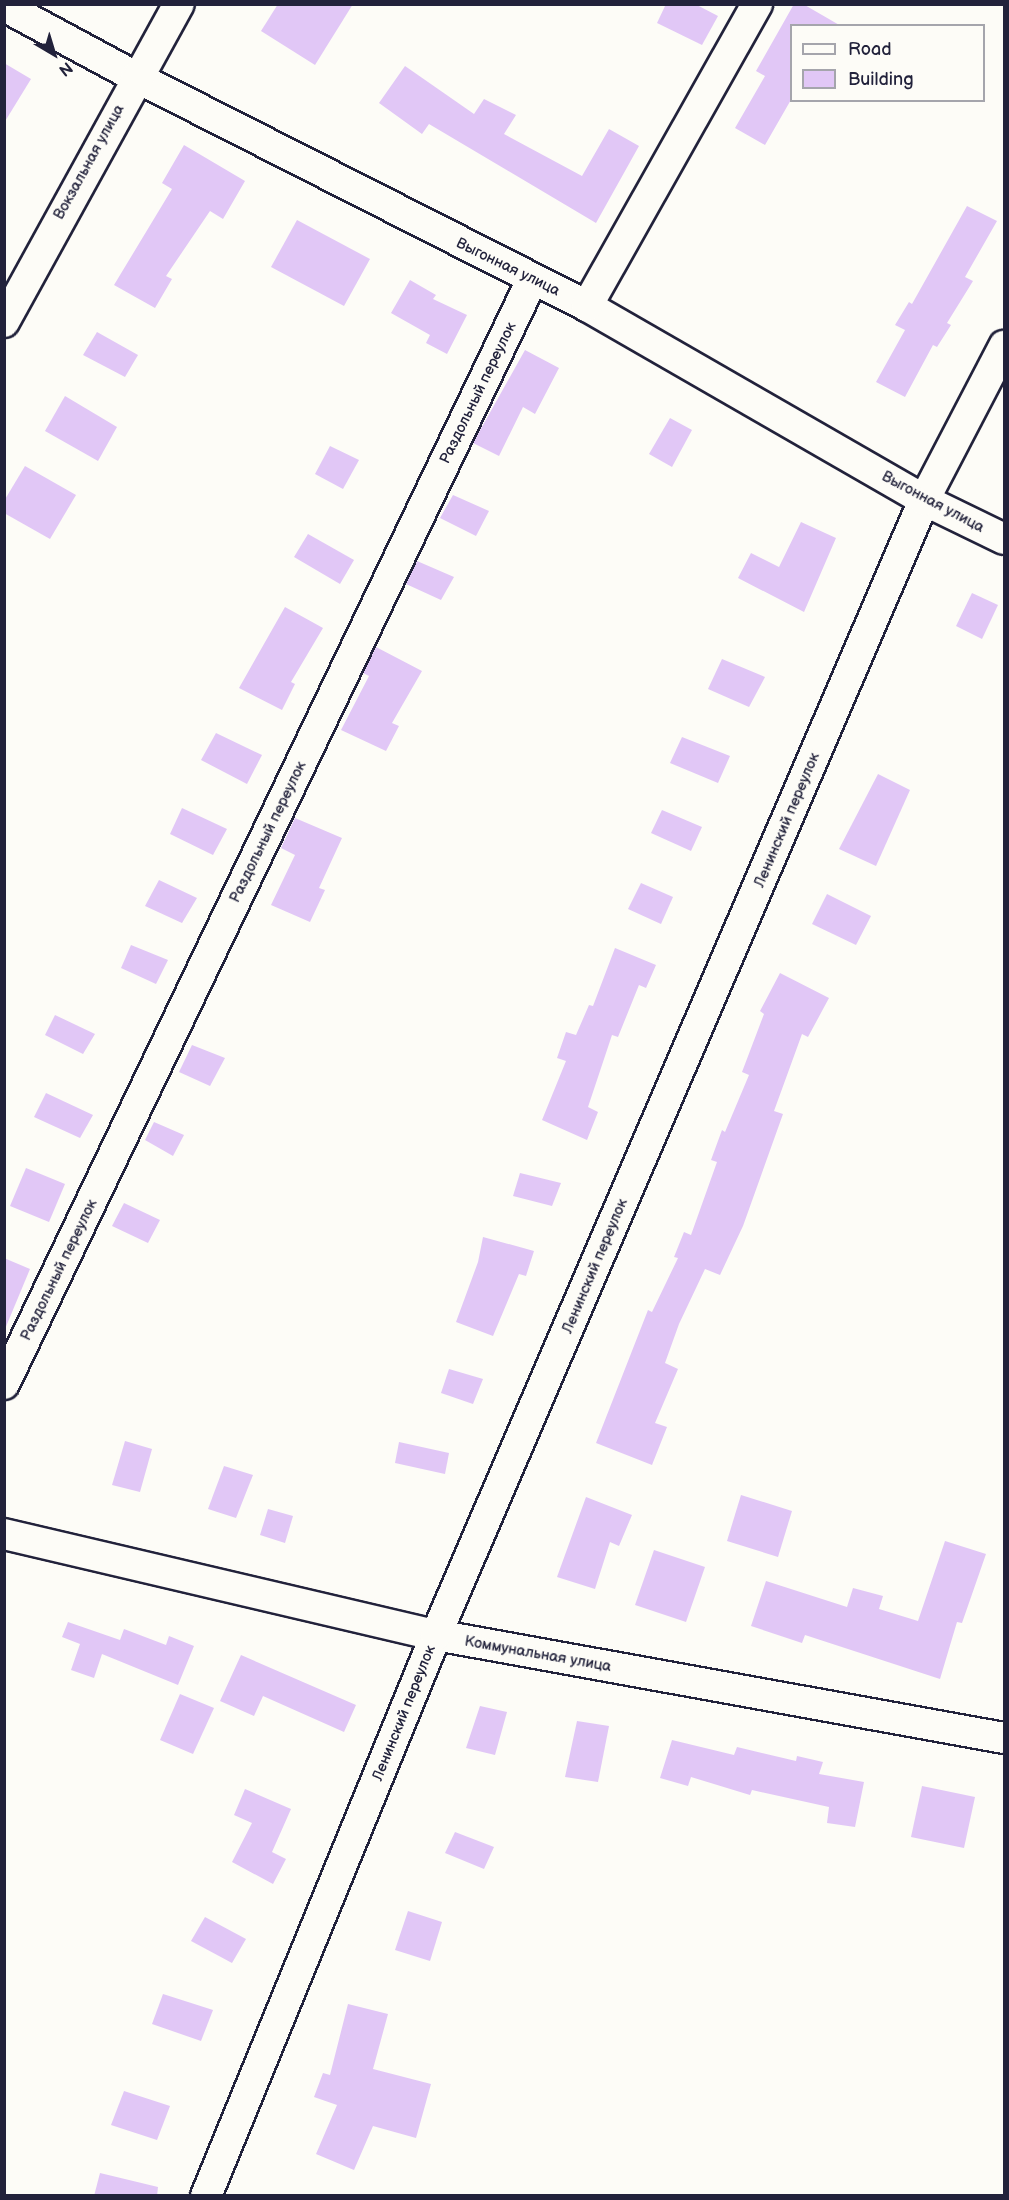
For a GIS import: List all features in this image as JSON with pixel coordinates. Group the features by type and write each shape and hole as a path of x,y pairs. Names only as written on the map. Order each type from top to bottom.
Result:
{"street":[{"name":"Вокзальная улица","path":"4,322 14,282 179,4"},
{"path":"588,306 758,4"},
{"name":"Выгонная улица","path":"4,6 136,77 532,280 588,306 924,500 1005,538"},
{"name":"Раздольный переулок","path":"4,1384 532,280"},
{"name":"Ленинский переулок","path":"206,2196 436,1635 924,500 1005,346"},
{"name":"Коммунальная улица","path":"4,1534 436,1635 1005,1738"}],"building":[{"path":"278,4 353,4 315,65 261,31"},
{"path":"666,4 695,4 718,16 702,45 657,23"},
{"path":"794,4 803,4 838,24 790,24 790,101 765,145 735,128 765,76 756,71"},
{"path":"4,63 31,79 4,123"},
{"path":"405,66 474,114 484,99 516,115 504,134 582,176 609,129 639,146 596,223 429,124 422,134 379,103"},
{"path":"184,145 245,181 223,219 210,211 166,276 172,279 155,308 114,285 172,189 162,183"},
{"path":"967,206 997,221 965,277 973,281 947,323 951,325 937,347 933,345 905,397 876,382 905,330 895,325 909,302 912,304"},
{"path":"297,220 370,259 344,306 271,267"},
{"path":"410,280 436,295 433,299 467,315 447,354 426,343 430,335 391,313"},
{"path":"97,332 138,355 125,377 83,355"},
{"path":"525,350 559,368 535,414 523,407 499,456 473,443"},
{"path":"65,396 117,427 98,461 45,431"},
{"path":"670,418 692,430 672,467 649,454"},
{"path":"330,446 359,460 343,489 315,474"},
{"path":"25,466 76,495 50,539 4,513 4,501"},
{"path":"453,495 489,511 476,536 440,518"},
{"path":"801,522 836,538 804,612 738,578 751,553 779,567"},
{"path":"308,534 354,560 340,584 294,557"},
{"path":"417,561 454,577 441,600 406,584"},
{"path":"972,593 998,605 982,639 956,626"},
{"path":"285,607 323,628 291,682 295,684 282,710 239,688"},
{"path":"376,647 422,671 392,723 399,726 386,751 341,730 369,676 363,673"},
{"path":"722,659 765,677 749,707 708,689"},
{"path":"216,733 262,755 247,784 201,760"},
{"path":"682,737 730,756 718,783 670,763"},
{"path":"878,774 910,790 876,866 839,849"},
{"path":"182,808 227,829 213,855 170,834"},
{"path":"662,810 702,827 691,851 651,833"},
{"path":"295,818 342,838 319,888 325,890 310,922 271,905 295,855 281,848"},
{"path":"159,880 197,898 182,923 145,906"},
{"path":"641,883 673,897 661,924 628,909"},
{"path":"827,894 871,916 856,945 812,924"},
{"path":"131,945 168,960 156,984 121,968"},
{"path":"615,948 656,965 646,988 639,985 618,1037 612,1035 588,1107 598,1112 587,1140 542,1120 566,1061 557,1058 566,1032 576,1035 589,1005 593,1006"},
{"path":"780,973 829,998 808,1037 802,1034 774,1111 783,1114 743,1226 720,1275 705,1269 679,1324 665,1363 678,1369 655,1423 667,1427 652,1465 596,1443 648,1310 652,1312 678,1258 674,1257 684,1232 691,1235 717,1162 711,1160 722,1130 725,1132 749,1075 742,1072 764,1014 760,1011"},
{"path":"55,1015 95,1034 83,1054 45,1035"},
{"path":"192,1045 225,1058 210,1086 179,1072"},
{"path":"46,1093 93,1115 80,1138 34,1117"},
{"path":"154,1122 184,1135 173,1156 145,1140"},
{"path":"26,1168 65,1184 49,1222 10,1206"},
{"path":"520,1173 561,1183 552,1206 513,1196"},
{"path":"124,1203 160,1220 148,1243 112,1226"},
{"path":"483,1237 534,1251 526,1276 519,1274 493,1336 456,1322 478,1262"},
{"path":"4,1258 30,1269 5,1329 4,1329"},
{"path":"449,1369 483,1379 473,1404 441,1393"},
{"path":"125,1441 152,1449 140,1492 112,1485"},
{"path":"399,1442 449,1453 445,1474 395,1463"},
{"path":"224,1466 253,1475 236,1518 208,1509"},
{"path":"741,1495 792,1511 778,1557 727,1541"},
{"path":"586,1497 632,1515 619,1546 610,1542 595,1589 557,1577"},
{"path":"268,1509 293,1516 285,1543 260,1535"},
{"path":"945,1541 986,1554 962,1623 957,1622 940,1679 805,1635 802,1643 751,1626 766,1581 847,1607 853,1588 883,1596 879,1609 918,1621"},
{"path":"654,1550 705,1567 686,1622 635,1605"},
{"path":"68,1622 120,1640 124,1629 166,1645 169,1636 194,1646 178,1685 102,1654 94,1678 71,1670 80,1644 62,1637"},
{"path":"241,1655 356,1705 344,1732 263,1696 254,1716 220,1701"},
{"path":"180,1694 214,1708 193,1754 160,1740"},
{"path":"480,1706 507,1712 495,1755 466,1748"},
{"path":"577,1721 609,1726 598,1782 565,1777"},
{"path":"672,1740 734,1755 737,1747 796,1761 797,1756 823,1762 819,1774 864,1782 855,1827 827,1823 829,1807 752,1790 750,1795 691,1777 688,1786 660,1778"},
{"path":"922,1786 975,1797 964,1848 911,1837"},
{"path":"245,1789 291,1809 272,1852 286,1859 273,1884 232,1862 252,1823 234,1815"},
{"path":"455,1832 494,1847 484,1869 445,1853"},
{"path":"408,1911 442,1922 430,1961 395,1950"},
{"path":"205,1917 246,1939 232,1963 191,1941"},
{"path":"163,1994 213,2010 201,2041 152,2024"},
{"path":"348,2004 388,2014 373,2069 431,2084 416,2138 373,2126 354,2170 316,2154 337,2105 314,2097 323,2073 330,2075"},
{"path":"124,2091 170,2106 157,2140 111,2125"},
{"path":"100,2173 158,2187 157,2196 94,2196"}]}
